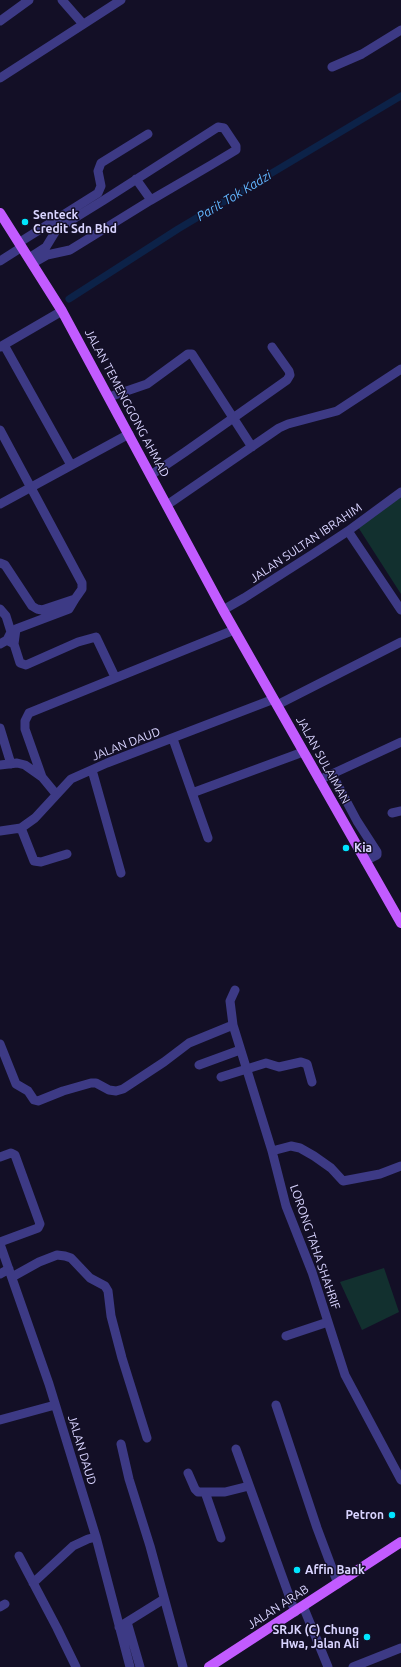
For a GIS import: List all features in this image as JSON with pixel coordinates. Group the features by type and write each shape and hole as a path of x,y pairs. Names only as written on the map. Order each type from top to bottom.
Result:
{"main road":[{"name":"JALAN TEMENGGONG AHMAD","path":"0,213 62,311 223,610"},
{"name":"JALAN SULAIMAN","path":"223,610 401,923"},
{"name":"JALAN ARAB","path":"208,1667 401,1542"}],"street":[{"path":"0,21 29,0"},
{"path":"62,0 83,24"},
{"path":"0,78 121,0"},
{"path":"332,67 362,54 401,30"},
{"path":"218,127 224,128 236,146 236,150 70,250 31,260 46,247 57,229 218,127"},
{"path":"0,261 98,193 101,186 98,171 101,163 148,134"},
{"path":"136,180 151,200"},
{"path":"62,311 2,346 71,465"},
{"path":"151,474 185,452 287,380 290,375 289,371 272,347"},
{"path":"109,397 147,384 188,354 192,354 252,447"},
{"path":"167,506 284,426 337,411 401,369"},
{"path":"0,430 82,583 82,590 69,609 16,629 7,642"},
{"path":"0,504 129,434"},
{"name":"JALAN SULTAN IBRAHIM","path":"223,610 348,531 401,492"},
{"path":"348,531 401,610"},
{"path":"0,563 5,565 32,606 37,609 42,610 75,599"},
{"path":"0,609 6,616 11,632 7,642"},
{"path":"42,777 25,729 25,721 29,713 234,630"},
{"path":"7,642 20,663 26,666 78,642 96,636 115,677"},
{"name":"JALAN DAUD","path":"0,831 21,828 35,818 71,779 173,739 275,702 401,642"},
{"path":"0,728 11,764"},
{"path":"173,739 208,838"},
{"path":"319,780 401,742"},
{"path":"192,793 303,752"},
{"path":"0,764 25,765 42,777 56,794"},
{"path":"92,770 122,873"},
{"path":"332,774 357,821 378,852 377,855 365,861"},
{"path":"345,826 357,821"},
{"path":"21,828 34,861 40,862 67,854"},
{"name":"LORONG TAHA SHAHRIF","path":"236,990 230,1001 233,1025 272,1151 286,1206 312,1272 345,1375 401,1480"},
{"path":"0,1044 3,1063 16,1084 28,1092 34,1100 38,1101 63,1090 91,1083 96,1083 109,1090 116,1091 130,1085 189,1043 233,1025"},
{"path":"199,1065 240,1050"},
{"path":"221,1077 266,1062 279,1067 302,1062 307,1064 312,1082"},
{"path":"272,1151 291,1146 300,1148 331,1168 343,1181 380,1174 401,1166"},
{"path":"0,1157 11,1154 15,1155 40,1224 38,1228 0,1243"},
{"name":"JALAN DAUD","path":"0,1243 55,1405 123,1624 130,1667"},
{"path":"0,1274 10,1273 57,1255 71,1258 90,1278 105,1286 108,1291 122,1358 147,1438"},
{"path":"286,1336 328,1322"},
{"path":"0,1420 55,1405"},
{"path":"276,1405 322,1542 338,1584"},
{"path":"121,1444 183,1667"},
{"path":"236,1449 249,1486 299,1609 328,1667"},
{"path":"188,1473 195,1489 198,1492 225,1492 249,1486"},
{"path":"205,1492 221,1538"},
{"path":"34,1583 73,1546 96,1537"},
{"path":"19,1556 76,1667"},
{"path":"140,1667 123,1624 164,1599"},
{"path":"353,1667 401,1648"}],"green space":[{"path":"401,497 401,594 358,527"},
{"path":"384,1268 399,1312 362,1330 340,1282"}],"waterway":[{"name":"Parit Tok Kadzi","path":"69,299 178,229 401,96"}],"place":[{"name":"Senteck Credit Sdn Bhd","path":"25,222"},
{"name":"Kia","path":"346,848"},
{"name":"Petron","path":"392,1515"},
{"name":"Affin Bank","path":"297,1570"},
{"name":"SRJK (C) Chung Hwa, Jalan Ali","path":"367,1637"}]}
